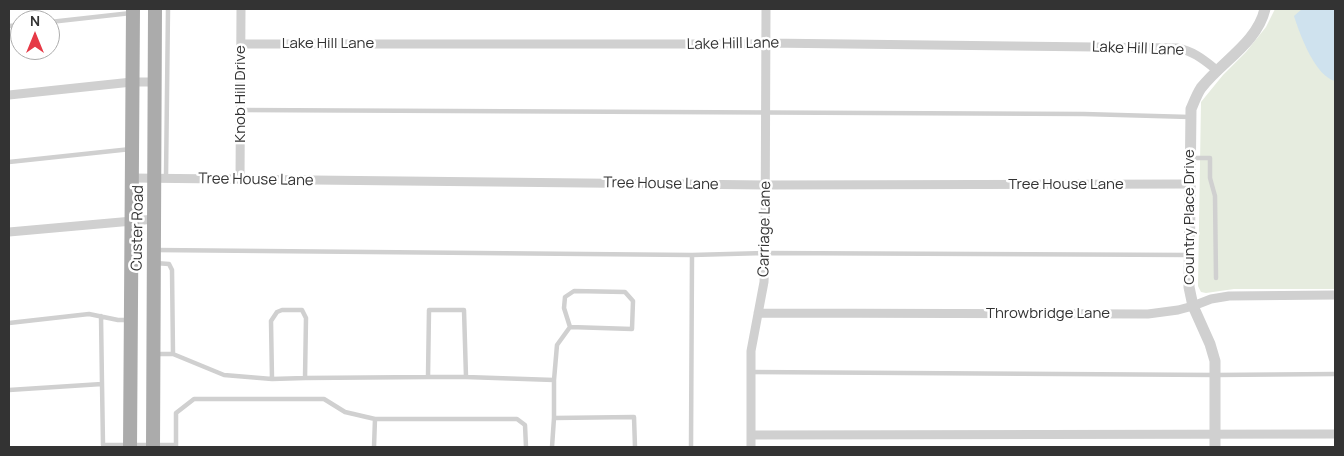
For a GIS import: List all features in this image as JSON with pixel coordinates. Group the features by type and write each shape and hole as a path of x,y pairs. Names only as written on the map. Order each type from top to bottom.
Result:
{"main road":[{"name":"Custer Road","path":"153,446 155,218 161,177 155,82 155,9"},
{"name":"Custer Road","path":"130,446 132,11"}],"street":[{"name":"Knob Hill Drive","path":"240,180 241,9"},
{"name":"Carriage Lane","path":"751,447 751,351 764,282 766,253 766,9"},
{"name":"Country Place Drive","path":"1215,447 1215,361 1210,344 1193,306 1189,287 1190,117 1191,109 1201,88 1250,37 1262,21 1265,9"},
{"name":"Lake Hill Lane","path":"241,44 766,43 1177,48 1188,50 1218,71"},
{"path":"9,95 132,82 155,82"},
{"name":"Tree House Lane","path":"132,178 766,185 1190,184"},
{"path":"9,232 155,218"},
{"name":"Throwbridge Lane","path":"758,313 1148,314 1164,313 1193,306 1211,299 1229,296 1335,295"},
{"path":"751,435 1335,434"}],"lane":[{"path":"161,177 168,9"},
{"path":"60,21 132,11"},
{"path":"241,110 1084,114 1190,117"},
{"path":"9,162 132,149"},
{"path":"1190,158 1210,158 1210,178 1215,196 1216,278"},
{"path":"154,256 766,253 1189,255"},
{"path":"691,447 692,254"},
{"path":"154,256 171,267 173,354"},
{"path":"574,291 626,292 633,301 632,329 570,327 564,308 565,297 574,291"},
{"path":"272,379 271,321 277,312 282,310 302,310 306,318 305,378"},
{"path":"428,377 429,310 464,310 466,377"},
{"path":"9,323 89,314 118,320 131,320"},
{"path":"101,316 103,446 176,446 176,413 194,399 324,399 345,412 375,419 517,419 525,426 526,447"},
{"path":"552,447 557,345 570,327"},
{"path":"154,354 173,354 224,375 272,379 466,377 554,380"},
{"path":"751,372 1335,374"},
{"path":"9,390 102,384"},
{"path":"554,418 634,417 635,447"},
{"path":"374,447 375,419"}],"shaded area":[{"path":"1275,9 1335,9 1335,289 1234,289 1201,292 1198,286 1201,102 1266,27"}],"water":[{"path":"1302,9 1335,9 1335,81 1328,78 1321,71 1304,44 1294,16"}]}
